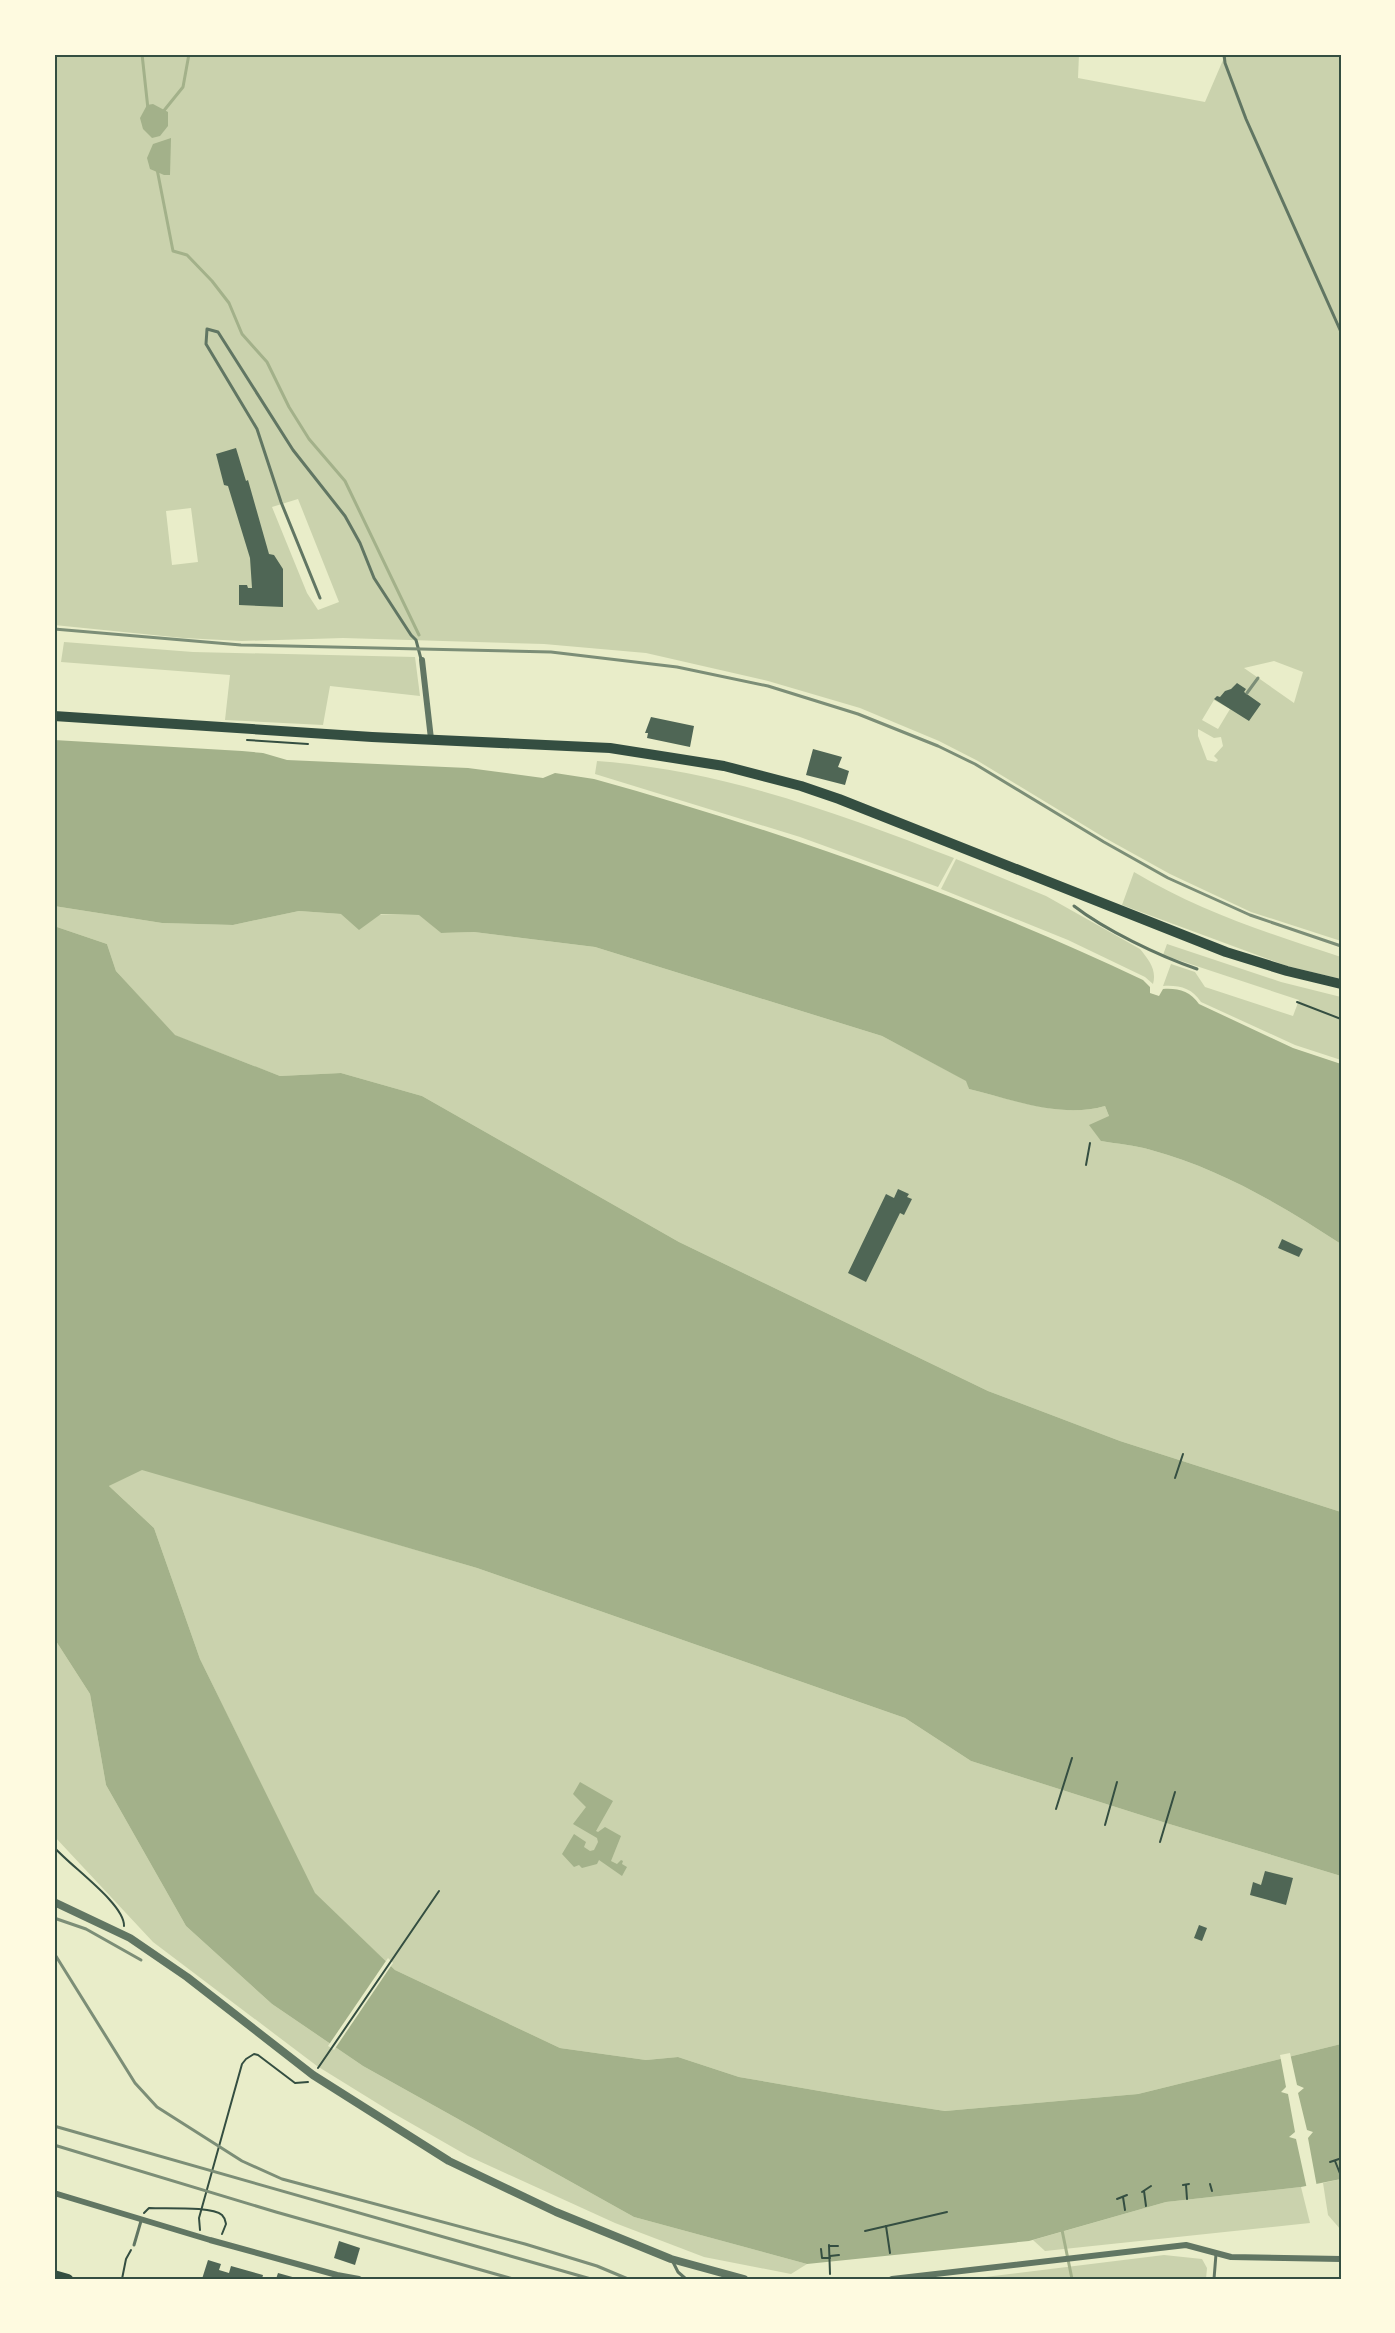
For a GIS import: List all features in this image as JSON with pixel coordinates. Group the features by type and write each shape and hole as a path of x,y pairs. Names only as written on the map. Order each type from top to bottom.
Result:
{"main road":[{"path":"54,717 610,748 692,760 763,776 839,799 1226,952 1287,971 1341,984"},
{"path":"54,2275 68,2279"}],"street":[{"path":"422,660 431,739"},
{"path":"54,1902 123,1934 188,1977 313,2075 467,2170 556,2212 671,2259 744,2279"},
{"path":"54,2193 337,2275 359,2279"},
{"path":"892,2279 1186,2245 1231,2257 1341,2259"},
{"path":"337,2275 344,2279"}],"lane":[{"path":"1224,54 1225,63 1246,119 1341,332"},
{"path":"320,598 281,502 257,429 206,344 207,329 218,332 293,450 345,516 360,543 374,578 411,635 416,639 422,660"},
{"path":"1074,906 1087,916 1166,958 1197,969"},
{"path":"134,2245 142,2218"},
{"path":"1214,2279 1216,2254"},
{"path":"671,2259 678,2272 687,2279"}],"path":[{"path":"1297,1002 1341,1019"},
{"path":"1086,1165 1090,1143"},
{"path":"1175,1478 1183,1454"},
{"path":"1056,1809 1072,1758"},
{"path":"1105,1825 1118,1782"},
{"path":"1160,1842 1175,1792"},
{"path":"54,1847 66,1862 95,1885 121,1912 124,1920 123,1934"},
{"path":"322,2062 439,1892"},
{"path":"203,2235 199,2227 199,2218 242,2064 250,2055 258,2055 299,2084 307,2083 313,2075"},
{"path":"1330,2162 1339,2159"},
{"path":"1335,2161 1341,2176"},
{"path":"1209,2184 1212,2191"},
{"path":"1186,2185 1187,2199"},
{"path":"1146,2206 1143,2191 1151,2186"},
{"path":"1117,2199 1125,2196 1125,2210"},
{"path":"142,2218 144,2211 150,2208 203,2210 219,2213 225,2219 226,2228 218,2237"},
{"path":"865,2231 947,2212"},
{"path":"886,2226 890,2253"},
{"path":"122,2279 126,2259 134,2245"},
{"path":"830,2274 829,2246 838,2246"},
{"path":"821,2249 822,2258 839,2256"}],"shaded area":[{"path":"54,54 1079,54 1078,78 1205,102 1223,60 1222,54 1341,54 1341,941 1251,912 1170,874 1105,838 978,761 939,741 860,708 768,681 646,653 544,644 343,638 242,641 183,638 54,625","holes":["298,499 339,602 318,610 307,593 272,507","191,508 198,562 172,565 166,511","1274,661 1303,672 1294,703 1244,668","1214,700 1230,709 1218,729 1202,720","1198,729 1214,738 1221,737 1223,746 1214,756 1218,760 1216,762 1207,760 1198,736"]},
{"path":"153,104 168,112 168,126 160,136 152,138 143,129 140,118 147,105"},
{"path":"171,138 170,175 164,175 150,169 147,158 153,144"},
{"path":"64,642 193,652 415,657 420,696 330,686 323,725 225,720 230,675 61,662"},
{"path":"54,740 242,751 263,753 287,760 468,768 543,778 555,773 594,779 803,843 941,893 1009,920 1143,980 1150,987 1150,993 1159,996 1163,989 1183,991 1199,1004 1293,1048 1341,1064 1341,1244 1273,1202 1202,1167 1145,1148 1101,1141 1089,1125 1109,1116 1105,1106 1071,1110 1054,1109 969,1089 966,1081 882,1036 595,947 474,932 441,933 419,915 381,914 359,930 341,914 299,911 233,925 162,923 54,906"},
{"path":"597,761 689,774 779,796 867,825 954,858 938,887 800,837 595,774"},
{"path":"956,859 1046,896 1140,949 1153,970 1153,984 1145,977 1068,940 941,889"},
{"path":"1134,872 1210,910 1341,957 1341,979 1287,966 1122,905"},
{"path":"54,906 162,923 233,925 299,911 420,915 441,933 474,932 595,947 882,1036 967,1081 969,1089 1054,1109 1089,1109 1105,1106 1109,1116 1101,1141 1145,1148 1202,1167 1250,1189 1341,1244 1341,1512 1120,1441 988,1391 679,1242 422,1096 341,1073 280,1076 174,1035 116,971 107,944 54,926"},
{"path":"54,926 107,944 116,971 175,1035 280,1076 341,1073 422,1096 679,1242 988,1391 1120,1441 1341,1512 1341,1876 971,1761 905,1718 477,1568 142,1470 109,1486 154,1528 200,1659 315,1893 395,1970 560,2048 646,2060 678,2057 739,2077 945,2111 1138,2094 1341,2044 1341,2179 1301,2187 1166,2202 1029,2241 807,2264 634,2217 363,2066 272,2004 186,1926 106,1785 90,1694 54,1638"},
{"path":"1167,944 1281,982 1341,997 1341,1060 1295,1045 1201,1002 1194,993 1185,988 1163,986 1171,964 1195,972 1205,987 1293,1016 1299,1000 1163,955"},
{"path":"142,1469 477,1568 905,1718 971,1761 1341,1876 1341,2044 1138,2094 945,2111 739,2077 678,2057 646,2060 560,2048 395,1970 314,1893 200,1659 154,1528 109,1486"},
{"path":"54,1638 90,1694 106,1785 186,1926 272,2004 363,2066 634,2217 807,2264 791,2274 704,2257 615,2223 468,2156 317,2066 153,1942 54,1836"},
{"path":"580,1782 613,1801 596,1831 605,1827 621,1836 611,1861 617,1864 623,1861 622,1864 627,1867 622,1876 599,1860 597,1864 582,1868 579,1865 574,1867 562,1854 574,1834 586,1842 584,1847 590,1851 594,1850 598,1842 597,1838 573,1824 586,1807 573,1794"},
{"path":"1341,2179 1341,2230 1328,2215 1323,2183"},
{"path":"1301,2187 1310,2223 1045,2251 1033,2240 1166,2202"},
{"path":"1164,2255 1202,2259 1207,2268 1206,2279 977,2278"}],"pier":[{"path":"388,1958 393,1963 334,2050 328,2046"},
{"path":"1290,2053 1297,2085 1304,2088 1298,2093 1307,2130 1313,2132 1308,2138 1317,2187 1307,2189 1296,2139 1289,2137 1295,2132 1288,2094 1281,2092 1286,2087 1280,2055"}],"building":[{"path":"236,448 246,481 248,480 269,554 274,555 283,569 283,607 239,605 239,585 252,588 250,558 228,486 224,485 216,454"},
{"path":"1237,683 1246,689 1244,692 1261,704 1249,721 1214,699"},
{"path":"651,717 694,726 690,747 647,738 648,733 645,733"},
{"path":"813,749 842,757 838,767 849,771 845,785 806,775"},
{"path":"898,1189 909,1194 907,1197 912,1199 904,1215 900,1213 866,1282 848,1273 886,1194 894,1198"},
{"path":"1282,1239 1303,1249 1299,1257 1278,1248"},
{"path":"1265,1871 1293,1878 1286,1905 1250,1895 1253,1882 1261,1885"},
{"path":"1199,1925 1207,1928 1202,1941 1194,1938"},
{"path":"339,2241 360,2248 355,2265 334,2258"},
{"path":"208,2260 221,2264 219,2270 229,2273 231,2266 263,2275 262,2279 202,2279"},
{"path":"278,2273 296,2278 296,2279 276,2279"}],"waterway":[{"path":"142,54 148,109"},
{"path":"162,113 183,87 189,54"},
{"path":"157,169 173,251 187,255 229,303 242,334 267,362 289,407 309,439 345,481 419,635"},
{"path":"1064,2228 1062,2230 1072,2279"}],"railway":[{"path":"54,629 241,645 551,652 677,667 768,686 858,714 938,746 975,764 1168,878 1250,915 1341,946"},
{"path":"1247,693 1258,678"},
{"path":"54,1918 86,1929 141,1960"},
{"path":"54,1953 135,2083 157,2107 242,2161 282,2179 525,2244 597,2266 628,2279"},
{"path":"54,2126 591,2279"},
{"path":"54,2145 276,2212 513,2279"}]}
